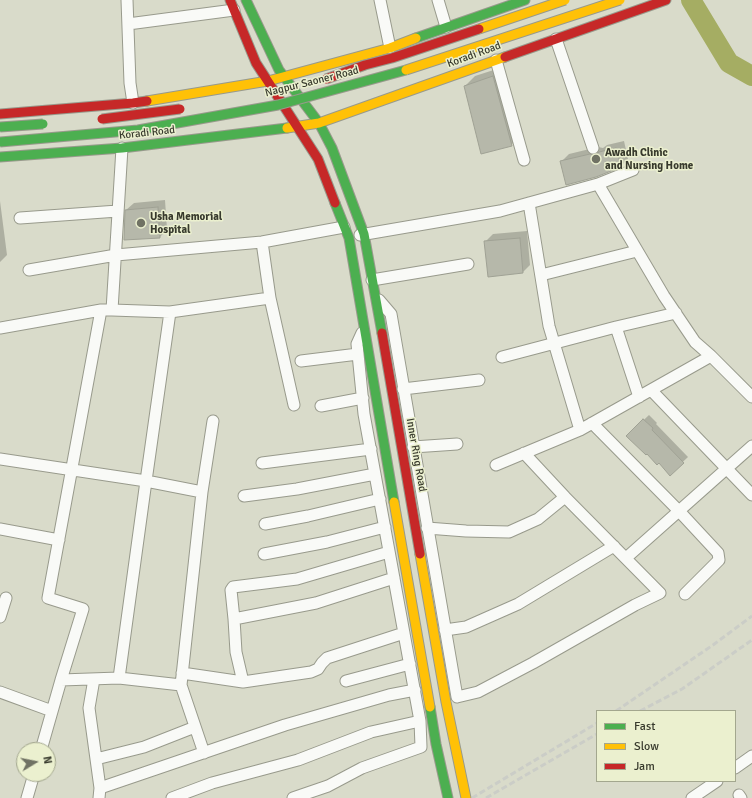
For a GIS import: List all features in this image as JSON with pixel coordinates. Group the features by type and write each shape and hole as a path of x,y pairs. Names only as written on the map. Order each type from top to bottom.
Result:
{"main road":[{"path":"246,0 279,70 285,77"},
{"path":"0,114 133,102 268,81 390,48 524,0"},
{"name":"Nagpur Saoner Road","path":"319,82 365,65 392,58 565,0"},
{"path":"592,0 602,23"},
{"name":"Nagpur Saoner Road","path":"0,142 138,130 278,105 396,73 620,0"},
{"name":"Koradi Road","path":"0,157 122,148 319,123 338,109 496,60 666,0"},
{"path":"232,5 256,64 318,159 349,238 435,737 448,798"},
{"path":"318,68 338,109"},
{"name":"Inner Ring Road","path":"285,77 319,123 332,148 364,234 446,702 466,798"},
{"name":"Nagpur Saoner Road","path":"267,94 300,86"},
{"path":"98,106 109,149"},
{"path":"90,120 188,108"},
{"path":"0,127 53,123"}],"street":[{"path":"127,0 130,83 133,102"},
{"path":"380,0 390,48"},
{"path":"438,0 446,27"},
{"path":"128,24 232,5"},
{"path":"556,39 593,148"},
{"path":"496,60 524,160"},
{"path":"112,310 122,148"},
{"path":"349,238 364,234 500,211 598,184 633,170"},
{"path":"598,184 637,250 695,342 752,397"},
{"path":"529,203 549,326 580,430"},
{"path":"20,218 118,211"},
{"path":"29,270 116,255 262,242 344,227"},
{"path":"262,242 270,298 294,405"},
{"path":"541,275 637,250"},
{"path":"372,280 468,264"},
{"path":"375,294 391,314 457,697 478,692 533,663 635,605 660,593 524,453"},
{"path":"0,328 101,310 170,312 270,298"},
{"path":"43,742 83,609 48,598 101,310"},
{"path":"119,678 170,312"},
{"path":"502,358 616,327 676,313"},
{"path":"616,327 639,397"},
{"path":"293,798 328,786 362,768 420,747 420,721 415,690 375,474 363,398 357,344 365,329"},
{"path":"301,361 358,354"},
{"path":"496,465 592,424 711,356"},
{"path":"403,389 479,380"},
{"path":"652,390 752,495"},
{"path":"321,406 363,398"},
{"path":"204,753 181,685 202,492 213,421"},
{"path":"592,424 679,511 718,553 719,560 686,594"},
{"path":"413,447 457,444"},
{"path":"626,558 752,446"},
{"path":"262,463 371,448"},
{"path":"0,459 146,481 202,492"},
{"path":"244,496 297,489 375,474"},
{"path":"427,528 509,532 538,520 566,497"},
{"path":"265,524 308,516 380,499"},
{"path":"264,554 327,542 385,527"},
{"path":"0,529 59,540"},
{"path":"445,630 466,627 518,604 614,546"},
{"path":"243,682 236,652 231,590 233,587 297,579 390,552"},
{"path":"234,619 316,603 394,578"},
{"path":"0,617 6,598"},
{"path":"182,673 243,682 311,672 318,670 327,658 404,633"},
{"path":"346,681 410,664"},
{"path":"61,680 119,678 181,685"},
{"path":"94,679 89,708 100,793 204,753 285,725 389,695 415,690"},
{"path":"0,692 52,711"},
{"path":"172,798 212,783 298,760 372,732 420,721"},
{"path":"96,759 144,747 195,727"},
{"path":"736,767 752,756"},
{"path":"27,798 32,782"},
{"path":"692,798 716,782"}],"building":[{"path":"493,76 512,146 481,154 464,86"},
{"path":"616,148 621,167 596,177 566,185 560,161 590,154 595,155 599,152"},
{"path":"158,207 160,238 124,240 125,210"},
{"path":"520,238 523,273 488,277 484,241"},
{"path":"643,419 684,463 670,476 659,463 657,465 647,454 646,455 626,436"}],"waterway":[{"path":"691,0 729,63 752,76"}],"railway":[{"path":"617,710 713,645 752,616"},
{"path":"642,710 682,689 752,640"},
{"path":"472,798 596,724"},
{"path":"486,798 596,735"}],"traffic: fast":[{"path":"246,0 279,70 319,123 332,148 364,234 382,333"},
{"path":"416,38 525,0"},
{"path":"0,142 138,130 278,105 406,70"},
{"path":"0,127 43,124"},
{"path":"0,157 122,148 287,128"},
{"path":"335,203 349,238 394,502"},
{"path":"430,707 436,744 448,798"}],"traffic: slow":[{"path":"479,29 565,0"},
{"path":"406,70 620,0"},
{"path":"147,101 268,81 390,48 416,38"},
{"path":"287,128 319,123 505,57"},
{"path":"394,502 430,707"},
{"path":"420,554 446,702 466,798"}],"traffic: jam":[{"path":"230,0 256,63 318,159 335,203"},
{"path":"505,57 666,0"},
{"path":"326,79 479,29"},
{"path":"0,114 147,101"},
{"path":"102,119 180,109"},
{"path":"382,333 420,554"}],"place":[{"name":"Awadh Clinic and Nursing Home","path":"596,159"},
{"name":"Usha Memorial Hospital","path":"141,223"}]}
